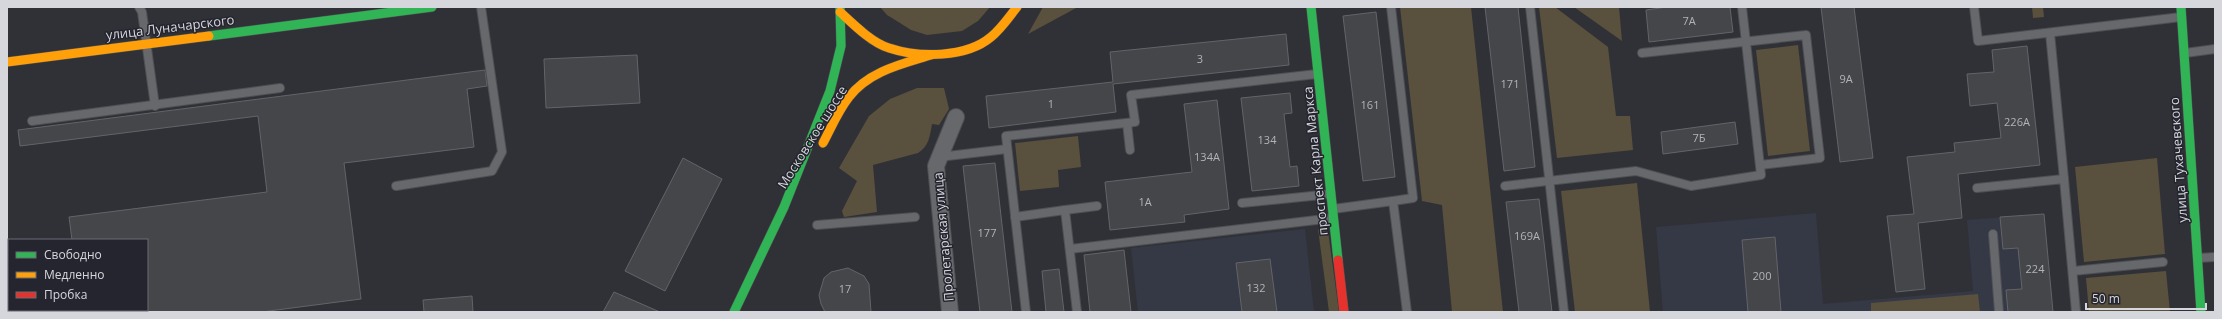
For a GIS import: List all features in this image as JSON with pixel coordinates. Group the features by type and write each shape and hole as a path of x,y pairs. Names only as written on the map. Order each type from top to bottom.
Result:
{"main road":[{"name":"улица Луначарского","path":"7,62 432,7"},
{"name":"Московское шоссе","path":"784,207 852,93 864,82 884,70 930,55 965,52 992,37 1007,21 1017,7"},
{"name":"проспект Карла Маркса","path":"1311,7 1344,312"},
{"name":"улица Тухачевского","path":"2181,7 2201,312"},
{"name":"Московское шоссе","path":"838,10 888,48 930,55"},
{"name":"Московское шоссе","path":"734,312 784,207 830,91 841,46 838,10"}],"street":[{"name":"Пролетарская улица","path":"950,312 936,166 956,117"}],"lane":[{"path":"139,7 142,12 145,44 156,106"},
{"path":"396,186 492,171 502,152 482,7"},
{"path":"1070,249 1333,213 1413,198 1390,7"},
{"path":"1530,7 1564,312"},
{"path":"1505,186 1636,171 1691,186 1761,175 1742,7"},
{"path":"1974,7 1978,41 2182,17"},
{"path":"2050,33 2076,312"},
{"path":"1642,53 1806,35 1820,158 1760,165"},
{"path":"2184,53 2215,49"},
{"path":"1026,312 1006,136 1135,122 1131,95 1318,74"},
{"path":"32,121 156,106 280,88"},
{"path":"1127,123 1130,150"},
{"path":"939,157 1007,150"},
{"path":"1977,188 2064,179"},
{"path":"1242,203 1332,194"},
{"path":"1393,201 1407,312"},
{"path":"1015,217 1097,206"},
{"path":"1065,210 1077,312"},
{"path":"818,225 915,217"},
{"path":"1993,234 1999,312"},
{"path":"2198,258 2215,257"},
{"path":"2073,271 2163,262"}],"shaded area":[{"path":"880,7 990,7 978,21 962,31 927,35 911,30 887,15"},
{"path":"1043,7 1078,7 1028,34"},
{"path":"1400,7 1471,7 1503,312 1452,312 1442,205 1422,201"},
{"path":"1539,7 1555,7 1608,47 1616,116 1630,116 1633,150 1557,158"},
{"path":"1574,7 1619,7 1622,41"},
{"path":"2032,7 2043,7 2044,17 2033,18"},
{"path":"1798,45 1810,151 1768,156 1756,50"},
{"path":"917,88 944,88 949,109 939,125 932,124 930,137 927,144 918,153 873,165 877,212 844,217 842,211 857,181 839,168 869,116 890,99"},
{"path":"1078,136 1081,167 1058,170 1059,187 1020,191 1015,143"},
{"path":"2157,158 2165,254 2084,262 2075,167"},
{"path":"1637,183 1650,312 1575,312 1561,191"},
{"path":"1816,213 1823,304 1973,291 1967,220 2044,214 2053,312 1663,312 1656,227"},
{"path":"1305,229 1314,312 1138,312 1131,248"},
{"path":"1318,229 1328,231 1339,312 1329,312"},
{"path":"2166,271 2170,312 2089,312 2086,278"},
{"path":"1978,294 1980,312 1871,312 1871,303"}],"building":[{"path":"1485,7 1518,7 1535,167 1504,171"},
{"path":"1667,7 1730,7 1733,32 1649,42 1646,10"},
{"path":"1821,7 1854,7 1873,158 1840,162"},
{"path":"1376,12 1395,177 1363,181 1343,16"},
{"path":"1286,34 1289,65 1113,84 1116,112 989,128 986,96 1113,82 1110,52"},
{"path":"2027,46 2040,165 1958,174 1962,218 1918,223 1925,289 1896,292 1887,216 1914,214 1907,157 1955,152 1954,143 2001,138 1997,103 1970,106 1967,74 1994,72 1992,50"},
{"path":"637,55 640,103 546,108 544,59"},
{"path":"485,70 487,86 467,89 474,147 344,163 361,299 261,312 147,312 148,239 72,239 69,217 267,192 258,116 20,146 18,130"},
{"path":"1290,93 1292,113 1284,114 1290,167 1297,166 1299,186 1252,191 1241,98"},
{"path":"1217,100 1229,209 1184,215 1185,222 1110,230 1105,182 1192,172 1184,104"},
{"path":"1735,122 1738,144 1663,154 1661,132"},
{"path":"683,158 722,179 665,291 625,271"},
{"path":"995,163 1012,312 980,312 972,246 963,166"},
{"path":"1539,199 1552,312 1519,312 1506,202"},
{"path":"2044,214 2053,312 2008,312 2006,290 2022,289 2018,248 2003,249 2000,217"},
{"path":"1775,237 1781,312 1748,312 1742,240"},
{"path":"1124,250 1131,312 1090,312 1084,255"},
{"path":"1270,259 1277,312 1242,312 1236,263"},
{"path":"848,268 864,276 869,284 871,312 825,312 819,295 824,278 831,272"},
{"path":"1059,269 1064,312 1046,312 1042,271"},
{"path":"614,292 660,312 603,312"},
{"path":"472,296 473,312 424,312 423,300"}],"traffic: fast":[{"path":"209,36 432,7"},
{"path":"734,312 784,207 830,91 841,46 840,7"},
{"path":"1311,7 1338,260"},
{"path":"2181,7 2201,312"}],"traffic: slow":[{"path":"840,12 863,33 883,46 914,53 942,54 969,49 981,44 991,37 1005,23 1017,7"},
{"path":"7,62 209,36"},
{"path":"823,143 841,108 857,88 866,81 887,70 931,55"}],"traffic: jam":[{"path":"1338,260 1344,312"}]}
